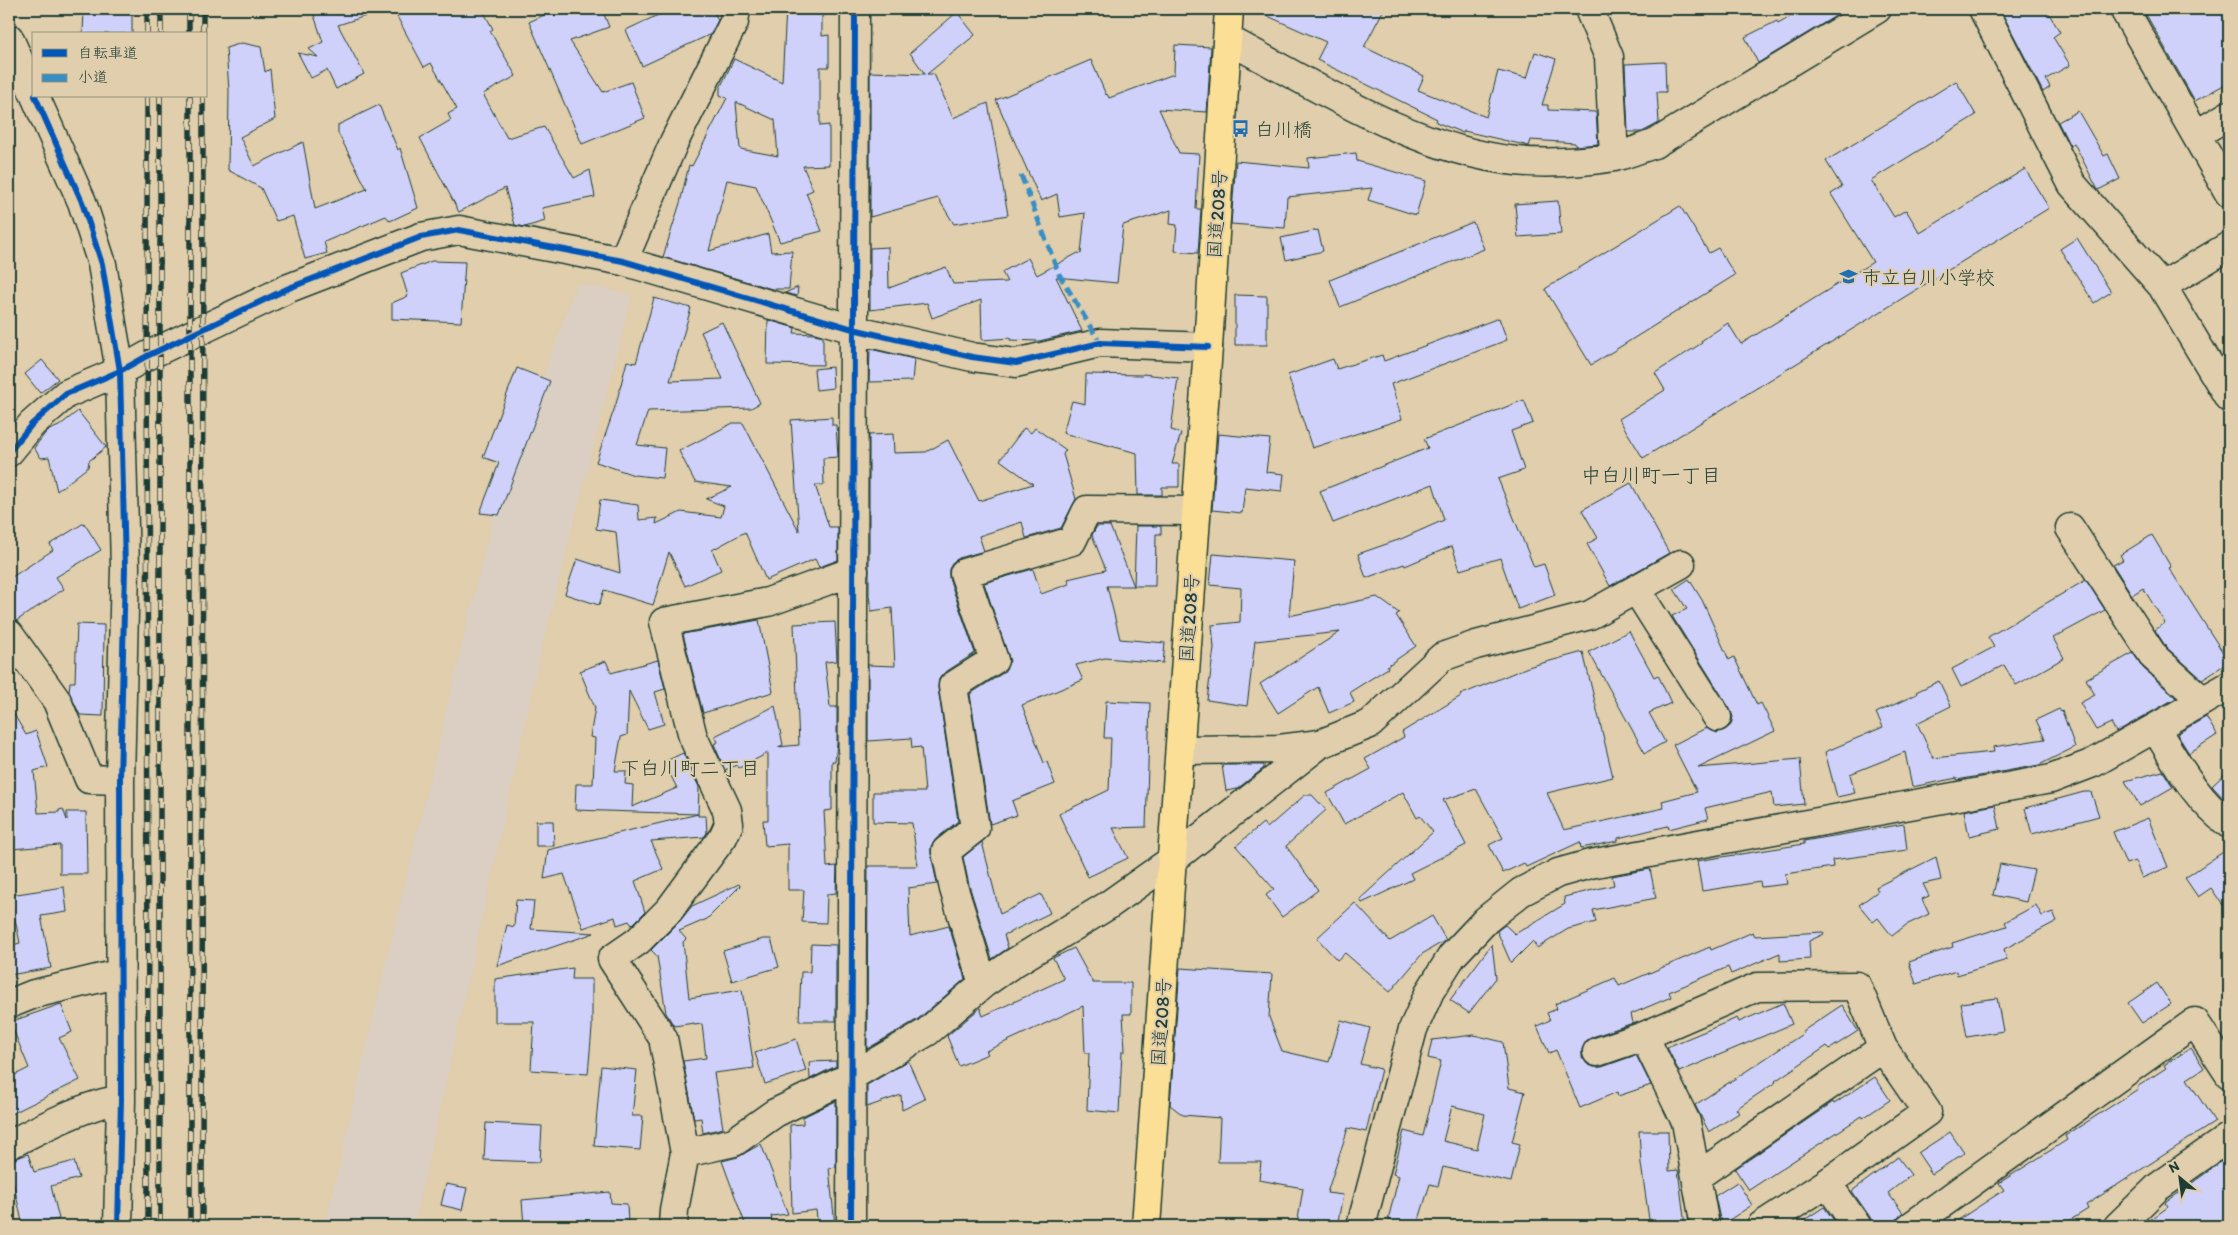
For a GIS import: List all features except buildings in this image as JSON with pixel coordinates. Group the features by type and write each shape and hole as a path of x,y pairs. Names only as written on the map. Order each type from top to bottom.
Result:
{"highway":[{"name":"国道208号","path":"1146,1226 1208,347 1225,18"}],"street":[{"path":"623,261 674,142 734,22 736,9"},
{"path":"851,1226 855,9"},
{"path":"1589,9 1609,57 1614,156"},
{"path":"1225,18 1385,122 1456,149 1516,162 1559,161 1614,156 1654,144 1877,9"},
{"path":"1983,9 2072,184 2162,286 2229,398"},
{"path":"2124,9 2229,193"},
{"path":"9,38 32,90"},
{"path":"35,98 82,202 99,255 120,372 125,568 120,780 121,1100 118,1226"},
{"path":"2197,134 2229,115"},
{"path":"9,452 32,424 66,394 120,372 190,334 289,288 421,237 459,230 623,261 853,329 972,357 1016,363 1100,343 1208,347"},
{"path":"2162,286 2229,246"},
{"path":"983,984 954,889 946,851 974,828 953,686 994,660 964,572 1072,540 1087,510 1196,511"},
{"path":"2070,528 2154,657 2203,701"},
{"path":"1180,750 1280,749 1320,744 1370,724 1442,657 1476,645 1590,614 1681,564"},
{"path":"673,1226 674,1210 685,1153 663,1038 612,959 638,940 669,910 723,837 729,824 726,810 693,737 664,622 768,602 854,571"},
{"path":"1636,589 1717,717"},
{"path":"9,634 57,701 89,779 120,780"},
{"path":"1361,1226 1413,1029 1430,991 1452,956 1486,920 1520,892 1558,873 1590,864 2051,780 2093,763 2229,686"},
{"path":"2155,728 2195,791 2215,814 2229,824"},
{"path":"685,1153 734,1142 775,1113 852,1076 927,1032 983,984 1107,906 1172,860 1320,744"},
{"path":"9,1004 34,994 109,976 120,976"},
{"path":"1597,1052 1644,1036 1757,987 1857,986 1883,1048 1927,1112 1827,1183 1761,1226"},
{"path":"1911,1226 2194,1022 2229,1074"},
{"path":"1644,1036 1686,1122 1705,1226"},
{"path":"1696,1177 1883,1048"},
{"path":"9,1145 40,1129 100,1104 121,1100"},
{"path":"2118,1226 2158,1187 2229,1137"},
{"path":"1827,1183 1857,1226"}],"shaded area":[{"path":"577,283 632,295 543,643 414,1226 325,1226 494,512"}],"railway":[{"path":"147,9 147,32"},
{"path":"161,9 161,32"},
{"path":"189,9 189,32"},
{"path":"203,9 203,32"},
{"path":"147,98 148,1226"},
{"path":"160,98 160,1226"},
{"path":"190,98 190,1226"},
{"path":"202,1226 203,98"}],"marked path":[{"path":"1021,175 1059,274 1100,343"}],"cycle path":[{"path":"851,1226 855,9"},
{"path":"36,98 82,202 102,264 120,371 125,568 120,780 121,1100 118,1226"},
{"path":"9,452 32,424 66,394 120,371 147,356 289,288 421,237 459,230 623,261 853,329 972,357 1016,363 1100,343 1208,347"}],"place":[{"name":"白川橋","path":"1241,129"},
{"name":"市立白川小学校","path":"1848,277"}],"district":[{"name":"中白川町一丁目","path":"1651,475"},
{"name":"下白川町二丁目","path":"690,768"}]}
